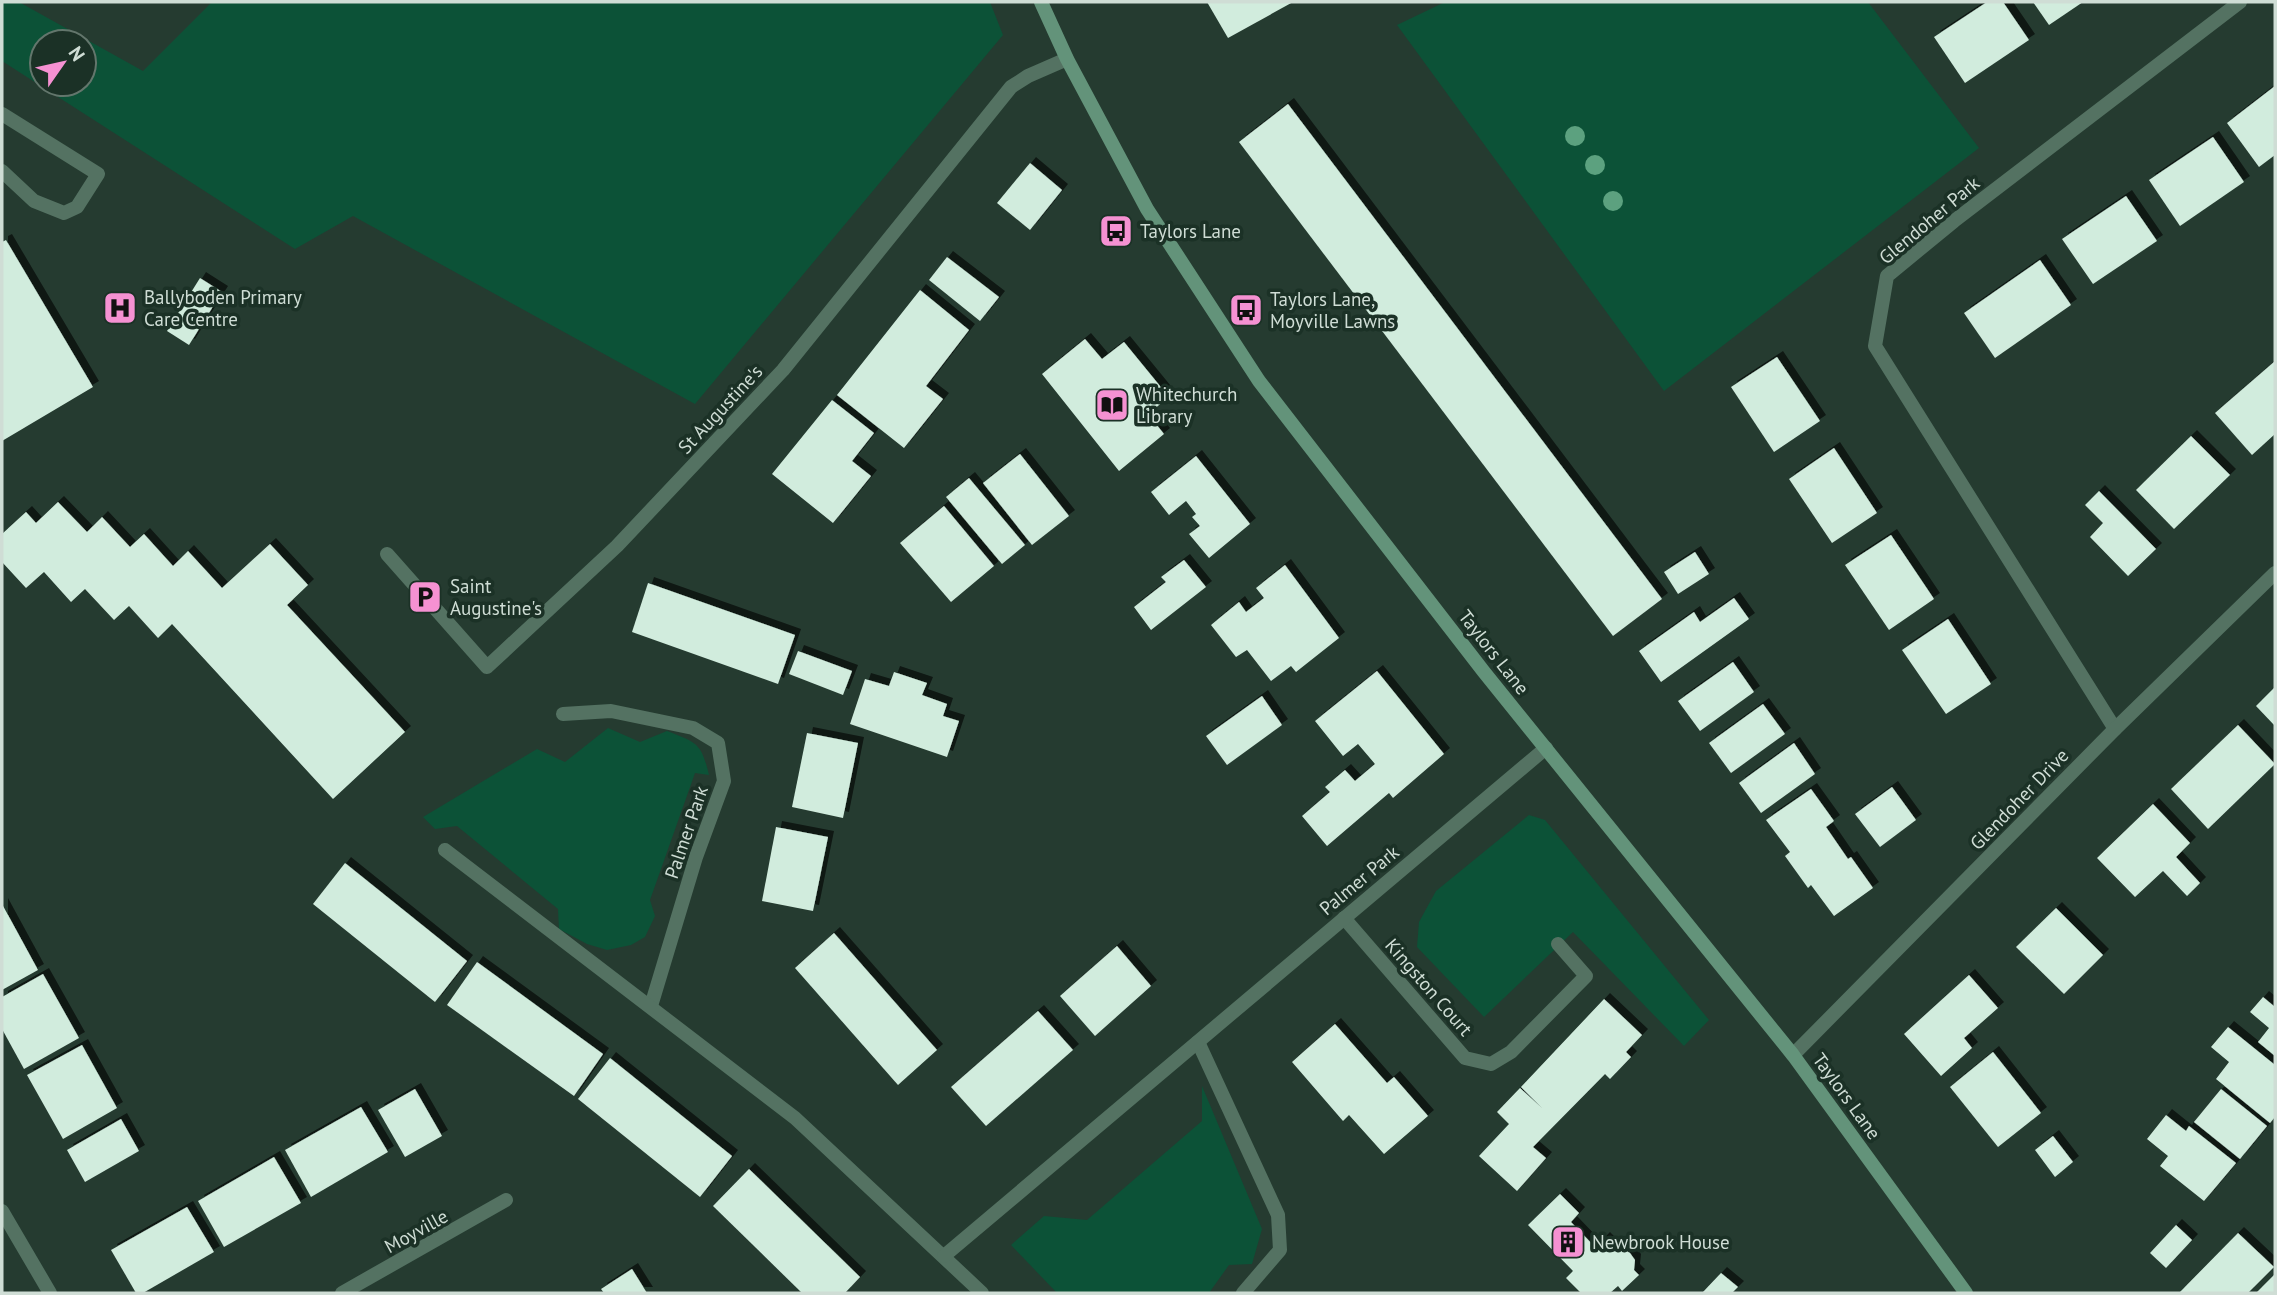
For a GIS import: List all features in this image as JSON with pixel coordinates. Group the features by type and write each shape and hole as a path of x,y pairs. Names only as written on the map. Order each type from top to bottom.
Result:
{"main road":[{"name":"Taylors Lane","path":"1041,2 1067,59 1147,209 1259,381 1476,661 1793,1055 1966,1293"}],"street":[{"name":"Glendoher Park","path":"2115,729 1875,346 1887,276 2241,2"},
{"name":"St Augustine's","path":"387,554 487,667 617,546 783,370 1011,87 1028,76 1067,59"},
{"path":"2,114 98,174 77,207 64,213 34,201 2,171"},
{"name":"Glendoher Drive","path":"1793,1055 2115,729 2275,573"},
{"name":"Palmer Park","path":"563,714 611,711 693,728 718,743 724,780 696,857 651,1006"},
{"name":"Palmer Park","path":"944,1256 1546,748"},
{"path":"445,850 795,1118 982,1293"},
{"name":"Kingston Court","path":"1344,918 1465,1058 1491,1064 1511,1052 1586,976 1558,944"},
{"path":"1198,1042 1278,1215 1280,1250 1243,1293"},
{"name":"Moyville","path":"342,1293 463,1227 506,1200"},
{"path":"2,1211 50,1293"}],"green space":[{"path":"2,2 19,2 66,28 28,28 28,78 2,61"},
{"path":"212,2 990,2 1003,35 695,404 353,216 295,249 60,98 98,98 98,46 143,71"},
{"path":"1445,2 1868,2 1979,148 1664,391 1397,25"},
{"path":"608,728 640,742 667,731 685,738 700,750 709,775 695,773 650,900 655,916 645,937 631,945 607,950 587,944 559,929 558,909 457,826 435,829 423,817 537,749 565,762"},
{"path":"1529,815 1545,820 1709,1020 1684,1046 1573,932 1484,1017 1417,947 1419,922 1436,891"},
{"path":"1202,1086 1262,1229 1252,1264 1229,1265 1209,1293 1057,1293 1011,1245 1044,1216 1087,1220 1202,1121"}],"building":[{"path":"1207,2 1293,2 1228,38"},
{"path":"1987,2 2003,2 2029,40 1965,83 1934,37"},
{"path":"2033,2 2083,2 2049,25"},
{"path":"2275,86 2275,155 2259,167 2227,123"},
{"path":"1288,104 1662,599 1613,636 1239,142"},
{"path":"2213,137 2244,182 2180,226 2149,180"},
{"path":"1030,163 1062,190 1030,230 997,203"},
{"path":"2126,196 2157,241 2093,284 2062,239"},
{"path":"6,240 93,387 2,441 2,242"},
{"path":"947,257 999,297 980,321 929,280"},
{"path":"2040,260 2071,305 1995,358 1964,313"},
{"path":"200,278 222,292 189,345 167,331"},
{"path":"920,290 969,330 926,386 943,399 904,448 837,395"},
{"name":"Whitechurch Library","path":"1085,339 1102,359 1124,342 1169,397 1148,414 1164,434 1119,471 1042,374"},
{"path":"1777,357 1820,421 1774,452 1731,387"},
{"path":"2274,362 2275,434 2252,455 2215,413"},
{"path":"832,400 874,433 852,461 871,476 833,523 772,474"},
{"path":"2191,436 2230,475 2174,529 2136,490"},
{"path":"1834,448 1877,513 1832,543 1789,479"},
{"path":"1020,454 1069,516 1032,545 983,483"},
{"path":"1196,456 1250,524 1209,558 1189,534 1200,526 1192,517 1196,514 1186,501 1169,515 1151,492"},
{"path":"969,478 1025,545 1002,564 946,497"},
{"path":"2099,491 2156,549 2128,576 2090,537 2103,523 2085,505"},
{"path":"58,502 87,532 102,517 130,547 144,534 173,566 188,551 222,588 270,544 308,585 287,605 405,732 333,799 172,624 158,638 129,606 114,620 85,589 71,602 44,572 26,588 2,562 2,534 26,512 36,523"},
{"path":"944,506 994,566 951,602 900,543"},
{"path":"1891,535 1934,599 1889,630 1845,565"},
{"path":"1695,552 1709,574 1678,594 1664,572"},
{"path":"1184,560 1206,587 1151,630 1134,607 1166,582 1161,577"},
{"path":"1285,565 1339,638 1296,672 1291,666 1271,681 1247,650 1236,657 1211,625 1239,602 1246,612 1264,598 1256,588"},
{"path":"648,583 795,635 778,684 632,632"},
{"path":"1734,598 1749,619 1661,682 1639,651 1694,612 1700,622"},
{"path":"1948,619 1991,684 1946,714 1902,650"},
{"path":"798,651 852,671 843,695 789,674"},
{"path":"1733,662 1754,692 1700,731 1678,701"},
{"path":"1377,671 1444,754 1393,798 1389,793 1327,846 1302,816 1330,792 1325,787 1345,770 1355,781 1375,764 1358,744 1343,756 1315,721"},
{"path":"894,672 927,683 922,695 947,704 943,716 959,721 947,757 850,724 865,679 889,686"},
{"path":"2275,687 2275,726 2256,706"},
{"path":"1262,696 1282,725 1227,765 1206,736"},
{"path":"1763,704 1785,734 1731,773 1709,743"},
{"path":"2238,725 2275,764 2208,829 2171,789"},
{"path":"807,733 858,743 843,818 792,807"},
{"path":"1794,743 1815,774 1761,813 1739,783"},
{"path":"1892,787 1916,820 1880,847 1855,814"},
{"path":"1811,789 1834,821 1826,827 1848,859 1851,857 1873,888 1834,916 1811,885 1808,888 1785,856 1790,852 1766,820"},
{"path":"2153,804 2190,843 2176,857 2200,883 2187,896 2163,871 2135,897 2097,858"},
{"path":"776,827 828,837 813,911 762,901"},
{"path":"345,863 467,961 435,1002 313,904"},
{"path":"2,904 38,970 2,990"},
{"path":"2056,908 2103,955 2064,994 2016,947"},
{"path":"834,933 937,1050 898,1085 795,968"},
{"path":"1117,946 1151,986 1095,1036 1060,996"},
{"path":"477,962 603,1054 574,1096 447,1005"},
{"path":"43,974 79,1038 24,1069 2,1029 2,997"},
{"path":"1969,975 1998,1008 1964,1038 1972,1048 1941,1076 1904,1034"},
{"path":"2263,997 2275,1007 2275,1056 2258,1042 2269,1028 2250,1012"},
{"path":"1604,999 1642,1035 1626,1052 1631,1057 1610,1079 1605,1074 1533,1147 1546,1158 1517,1191 1479,1156 1509,1124 1497,1112 1520,1088 1542,1108 1521,1087"},
{"path":"1038,1011 1073,1050 986,1126 951,1087"},
{"path":"1335,1024 1387,1083 1394,1077 1428,1116 1384,1154 1349,1115 1343,1121 1292,1062"},
{"path":"2228,1027 2275,1065 2275,1117 2270,1123 2216,1079 2229,1062 2211,1047"},
{"path":"82,1045 117,1108 63,1139 27,1075"},
{"path":"1993,1052 2041,1113 1998,1147 1950,1087"},
{"path":"610,1058 732,1156 700,1197 578,1099"},
{"path":"415,1089 442,1136 405,1157 378,1110"},
{"path":"2221,1089 2267,1126 2240,1159 2194,1122"},
{"path":"361,1107 388,1152 311,1197 285,1150"},
{"path":"2166,1115 2186,1131 2189,1126 2236,1163 2204,1201 2160,1166 2168,1156 2147,1139"},
{"path":"121,1119 139,1151 85,1182 67,1150"},
{"path":"2053,1136 2073,1162 2055,1177 2035,1150"},
{"path":"274,1157 301,1203 224,1247 198,1201"},
{"path":"749,1169 860,1277 845,1293 802,1293 713,1206"},
{"name":"Newbrook House","path":"1560,1194 1579,1213 1571,1222 1595,1247 1604,1238 1614,1248 1630,1253 1635,1260 1634,1270 1639,1275 1622,1291 1618,1286 1610,1293 1581,1293 1566,1278 1573,1271 1528,1225"},
{"path":"187,1207 214,1252 143,1293 136,1293 111,1250"},
{"path":"2176,1225 2192,1240 2166,1268 2150,1253"},
{"path":"2238,1233 2274,1267 2248,1293 2179,1293"},
{"path":"632,1269 647,1293 604,1293 601,1289"},
{"path":"1721,1273 1738,1287 1732,1293 1702,1293"},
{"path":"2275,1274 2275,1293 2256,1293"}],"place":[{"name":"Taylors Lane","path":"1116,231"},
{"name":"Ballyboden Primary Care Centre","path":"120,308"},
{"name":"Taylors Lane, Moyville Lawns","path":"1246,310"},
{"name":"Whitechurch Library","path":"1112,405"},
{"name":"Saint Augustine's","path":"425,597"},
{"name":"Newbrook House","path":"1568,1242"}]}
